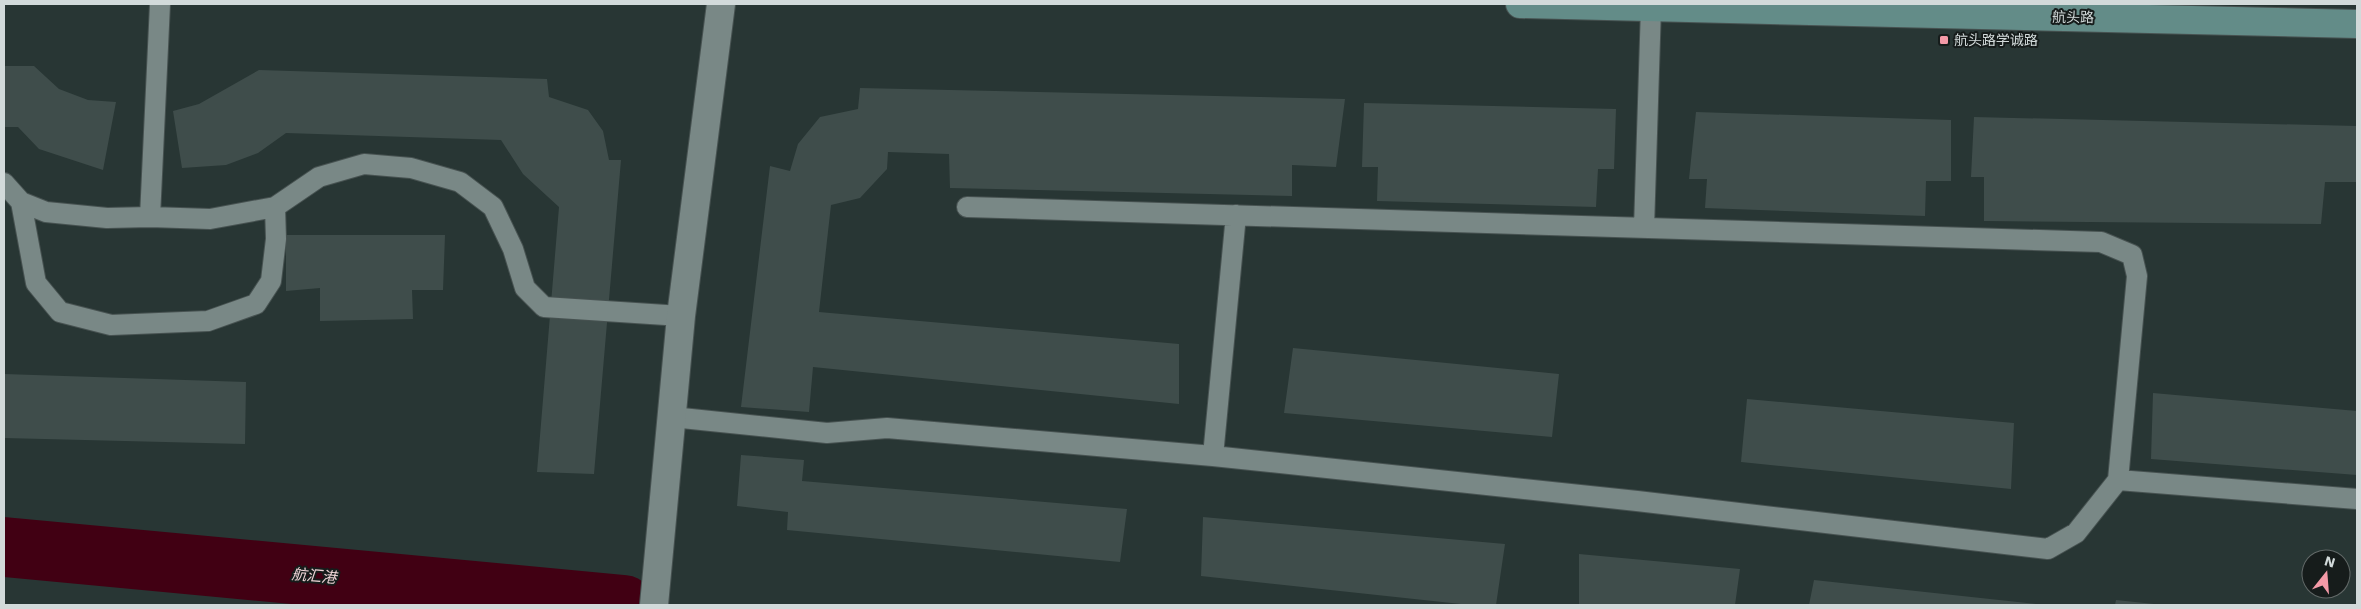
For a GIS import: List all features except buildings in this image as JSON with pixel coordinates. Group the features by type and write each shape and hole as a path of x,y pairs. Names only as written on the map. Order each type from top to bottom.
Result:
{"main road":[{"name":"航头路","path":"1520,4 2357,24"}],"street":[{"path":"654,605 681,316 721,4"}],"lane":[{"path":"150,216 160,4"},
{"path":"1644,228 1651,7"},
{"path":"4,183 21,202 46,212 107,218 150,216 210,219 275,207 319,177 364,164 411,168 460,182 493,207 513,249 525,288 544,307 681,316"},
{"path":"21,202 36,283 60,312 111,325 208,321 256,304 271,281 276,239 275,207"},
{"path":"672,417 827,433 887,428 1213,456 1627,500 2048,549 2076,533 2118,480 2137,276 2132,256 2101,242 967,207"},
{"path":"1213,456 1236,215"},
{"path":"2118,480 2357,499"}],"waterway":[{"name":"航汇港","path":"4,547 624,605"}],"place":[{"name":"航头路学诚路","path":"1944,40"}]}
